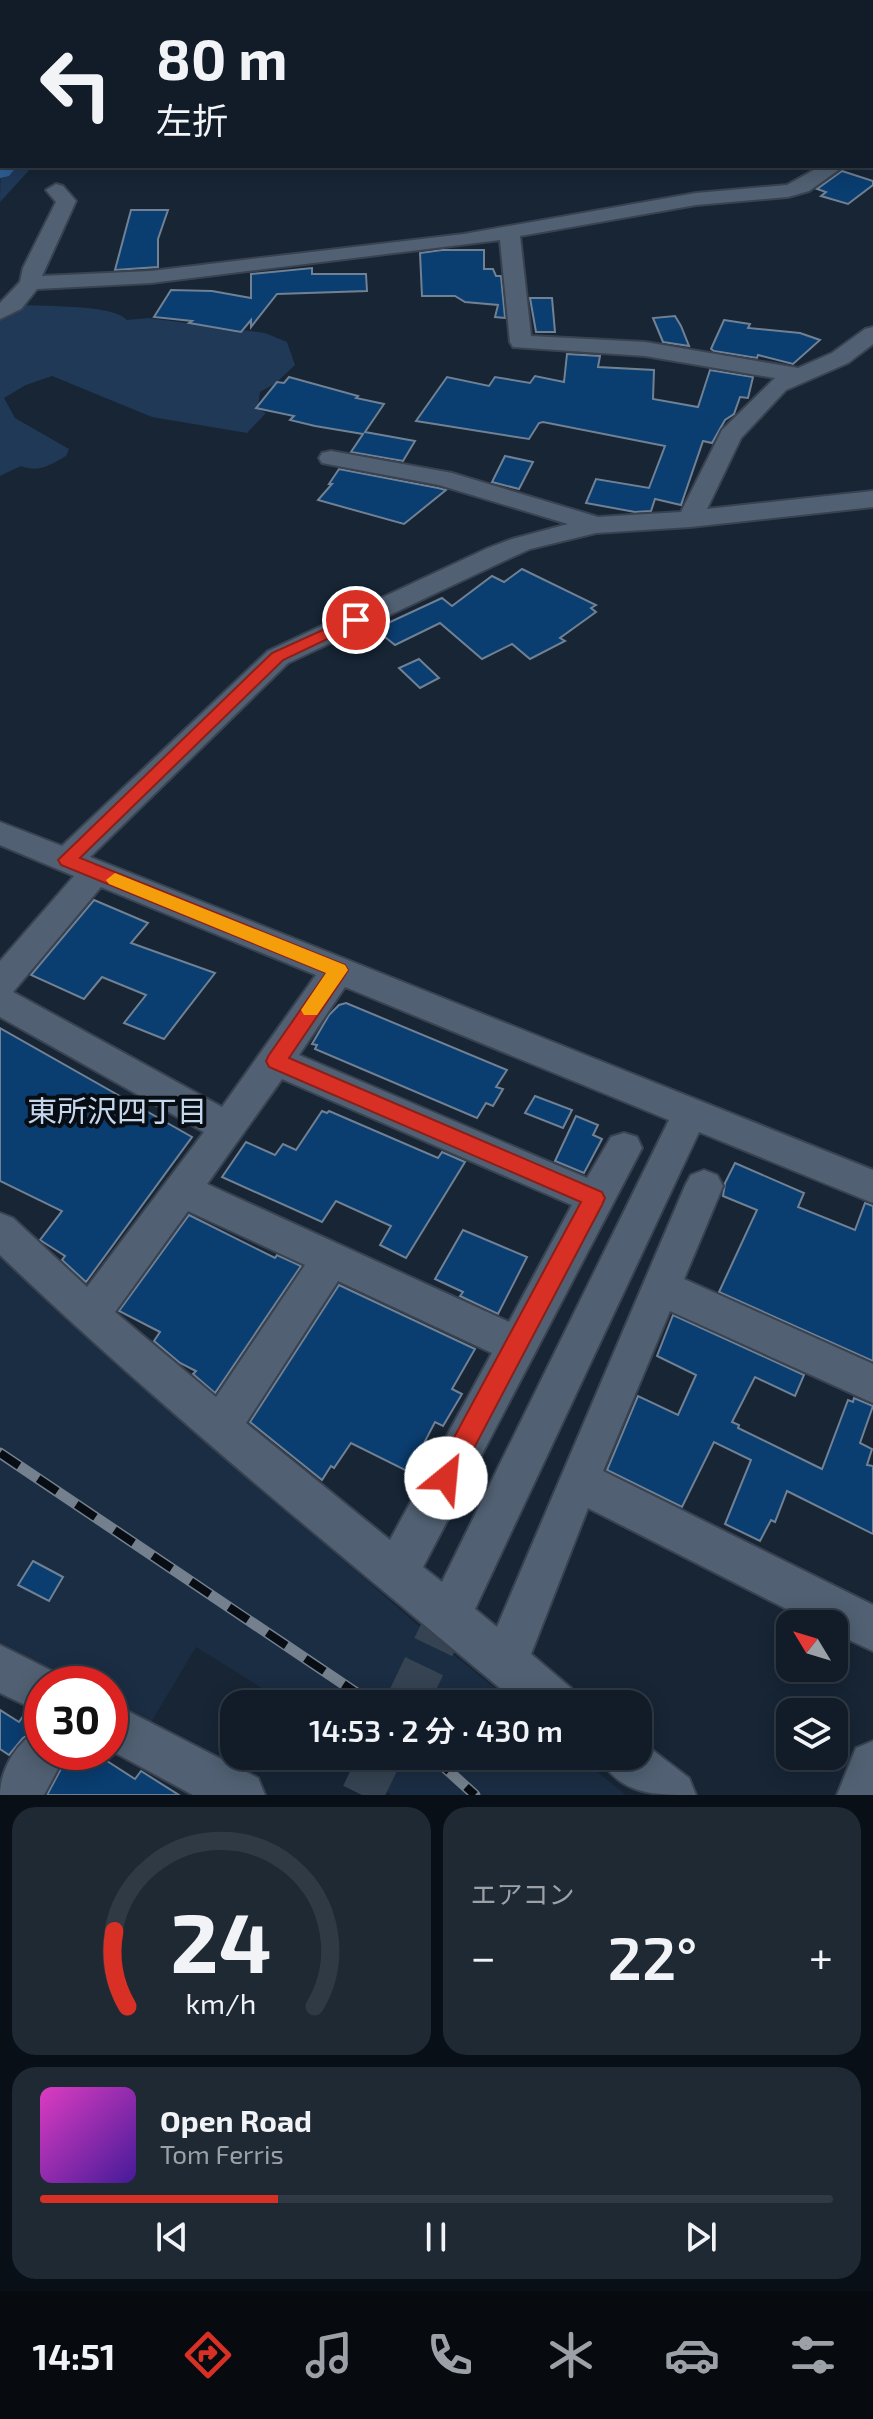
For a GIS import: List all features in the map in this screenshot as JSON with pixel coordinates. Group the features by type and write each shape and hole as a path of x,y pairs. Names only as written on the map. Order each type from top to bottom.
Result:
{"street":[{"path":"0,312 13,304 31,283 151,277 510,234 696,199 788,191 802,187 831,168"},
{"path":"31,283 29,272 64,216 66,201 56,190"},
{"path":"510,234 521,342 645,349 798,375"},
{"path":"690,519 730,435 778,385 840,358 873,334"},
{"path":"331,458 443,478 596,525"},
{"path":"0,984 81,866 278,657 521,544 596,525 690,519 873,499"},
{"path":"0,833 873,1187"},
{"path":"90,1315 276,1061 338,970"},
{"path":"0,1001 227,1127"},
{"path":"276,1061 595,1198"},
{"path":"454,1604 690,1114"},
{"path":"396,1574 515,1344 624,1148"},
{"path":"504,1664 704,1186"},
{"path":"181,1190 515,1344"},
{"path":"0,1230 90,1315 220,1427 537,1690"},
{"path":"220,1427 331,1259"},
{"path":"662,1288 873,1384"},
{"path":"578,1481 873,1629"},
{"path":"0,1668 24,1681"},
{"path":"128,1735 241,1795"},
{"path":"861,1795 873,1765"},
{"path":"16,1795 32,1770"},
{"path":"641,1770 672,1795"}],"shaded area":[{"path":"1,168 31,168 0,202"},
{"path":"0,303 87,308 118,314 127,320 148,318 265,333 287,342 295,365 276,383 260,392 258,409 266,413 247,433 152,417 52,376 26,385 4,398 15,418 69,449 66,456 49,465 33,469 21,466 0,476"},
{"path":"0,1241 164,1404 497,1690 265,1690 196,1647 149,1726 128,1715 128,1666 32,1666 0,1650"},
{"path":"595,1770 626,1795 391,1795 365,1771"}],"building":[{"path":"842,171 873,181 873,185 848,204 821,196 826,192 817,189"},
{"path":"131,210 168,210 158,239 158,267 115,270"},
{"path":"484,250 484,269 493,269 496,276 501,276 505,318 495,317 498,305 465,302 455,296 422,296 420,253"},
{"path":"312,268 312,274 366,274 367,291 277,294 251,327 251,320 241,332 189,323 192,321 154,317 171,290 212,291 251,298 251,274"},
{"path":"530,298 552,298 555,332 536,332"},
{"path":"675,316 689,346 663,342 653,318"},
{"path":"724,320 750,324 748,328 800,333 820,340 793,364 758,355 757,358 714,351 711,349"},
{"path":"567,354 600,356 598,367 654,370 653,399 698,407 710,370 753,377 748,398 740,397 734,414 725,420 712,443 703,441 681,505 655,499 651,511 635,512 586,503 596,479 649,488 665,446 543,422 539,423 529,439 416,421 447,377 489,386 495,377 530,383 535,376 564,382"},
{"path":"289,377 384,404 365,432 415,441 403,461 351,452 363,434 290,420 294,416 256,408 277,382 284,383"},
{"path":"505,456 533,462 519,489 492,482"},
{"path":"339,469 446,490 404,524 318,500 332,484 329,484"},
{"path":"522,569 596,605 591,608 596,612 560,638 565,641 530,659 512,644 482,659 440,623 395,645 375,629 442,598 452,606 492,576 504,582"},
{"path":"419,659 439,678 420,688 399,668"},
{"path":"94,900 148,923 131,943 215,973 164,1039 124,1023 146,995 102,977 84,999 31,975"},
{"path":"346,1003 507,1070 496,1087 503,1089 493,1106 486,1103 477,1118 315,1049 317,1045 312,1044 329,1015 339,1005"},
{"path":"0,1028 192,1137 86,1282 62,1260 65,1256 40,1240 62,1211 0,1181"},
{"path":"535,1096 572,1110 563,1128 525,1113"},
{"path":"322,1111 329,1111 438,1158 442,1152 465,1162 406,1258 380,1245 391,1226 336,1201 322,1222 222,1177 246,1142 275,1155 283,1144 296,1150"},
{"path":"576,1116 598,1125 593,1135 602,1139 584,1173 555,1161"},
{"path":"735,1163 804,1193 798,1207 855,1230 865,1203 873,1206 873,1361 719,1292 757,1210 723,1196 725,1183"},
{"path":"189,1215 275,1258 277,1255 301,1266 215,1393 193,1374 196,1371 180,1363 154,1341 160,1332 119,1311"},
{"path":"463,1230 527,1257 498,1314 460,1296 463,1292 435,1279"},
{"path":"339,1285 475,1349 452,1389 462,1394 443,1426 435,1422 409,1472 351,1443 322,1480 250,1422"},
{"path":"673,1315 804,1375 795,1396 755,1377 732,1422 739,1425 738,1428 822,1469 848,1400 853,1402 854,1398 873,1406 860,1443 872,1449 867,1465 873,1466 873,1534 787,1491 775,1522 771,1520 760,1541 725,1524 751,1460 714,1442 682,1507 607,1470 638,1396 678,1415 696,1375 657,1356"},
{"path":"33,1561 63,1577 49,1601 18,1585"},
{"path":"0,1710 19,1722 24,1715 24,1737 9,1755 0,1749"},
{"path":"60,1770 121,1770 135,1779 141,1771 179,1795 47,1795"}],"tunnel":[{"path":"413,1690 454,1604"},
{"path":"362,1795 374,1770"}],"railway":[{"path":"0,1453 352,1690"},
{"path":"447,1770 475,1795"}],"slow traffic":[{"path":"115,880 338,970 311,1010"}],"district":[{"name":"東所沢四丁目","path":"117,1110"}],"route":[{"path":"356,620 278,657 67,860 338,970 276,1061 595,1198 446,1478"}]}
